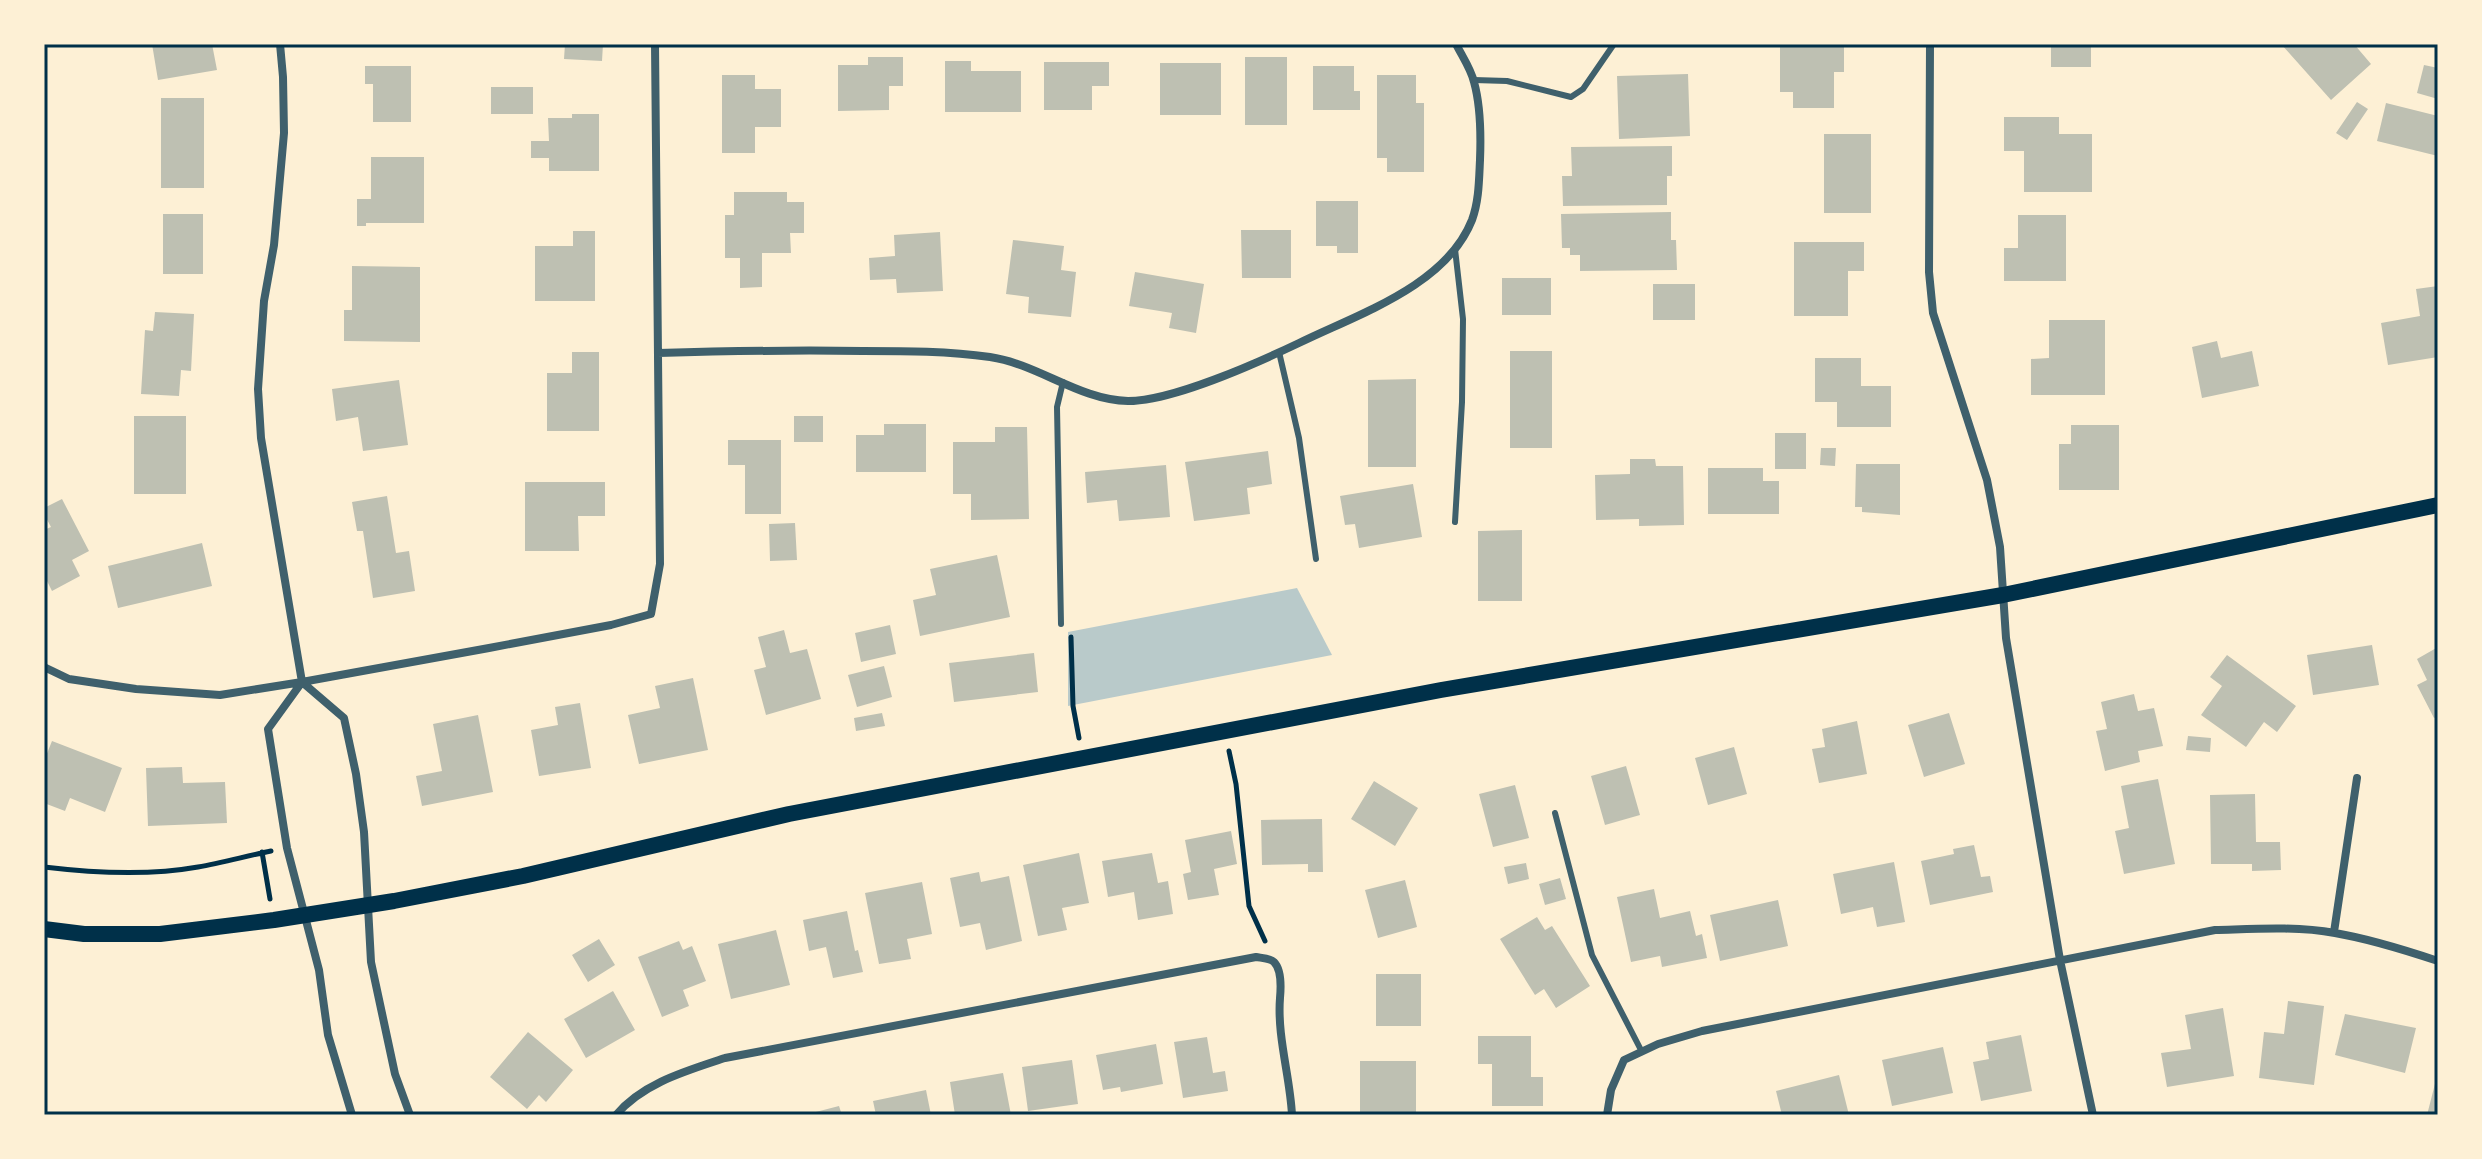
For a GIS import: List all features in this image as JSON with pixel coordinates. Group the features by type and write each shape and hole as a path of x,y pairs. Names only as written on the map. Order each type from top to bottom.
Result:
{"main road":[{"path":"44,929 84,934 160,934 369,904 523,876 789,814 1441,690 2003,595 2438,505"}],"street":[{"path":"280,44 283,77 282,161 274,245 264,301 258,389 261,438 302,682 344,718 364,832 371,962 384,1031 410,1115"},
{"path":"44,667 69,679 136,689 220,695 596,628 651,614 660,564 655,44"},
{"path":"658,353 944,351 995,358 1099,397 1129,401 1168,394 1279,352 1398,294 1430,275 1455,249 1471,221 1479,192 1480,157 1480,117 1474,80 1456,44"},
{"path":"1930,44 1929,272 1933,313 1987,480 2000,547 2006,638 2060,960 2093,1115"},
{"path":"302,682 268,729 287,848 319,970 328,1035 352,1115"},
{"path":"2334,932 2357,778"},
{"path":"1607,1115 1611,1090 1624,1060 1702,1031 2215,930 2334,932 2438,961"},
{"path":"616,1115 665,1078 725,1058 1256,957 1274,962 1281,984 1279,1024 1290,1083 1292,1115"}],"lane":[{"path":"1474,80 1507,81 1571,97 1583,89 1614,44"},
{"path":"1455,249 1463,319 1455,522"},
{"path":"1279,352 1299,438 1316,559"},
{"path":"1061,624 1057,407 1063,382"},
{"path":"1555,813 1592,955 1642,1052"}],"path":[{"path":"1061,624 1072,638 1073,706 1083,758"},
{"path":"1224,731 1236,784 1249,906 1274,962"},
{"path":"44,867 87,871 170,871 262,852 274,920"}],"shaded area":[{"path":"1297,588 1332,655 1068,706 1068,632"}],"building":[{"path":"152,44 212,44 217,70 158,80"},
{"path":"565,44 603,44 602,61 564,59"},
{"path":"1780,44 1844,44 1844,72 1834,72 1834,108 1793,108 1793,92 1780,92"},
{"path":"2051,44 2091,44 2091,67 2051,67"},
{"path":"2281,44 2354,44 2371,64 2331,100"},
{"path":"868,57 903,57 903,86 889,86 889,110 838,111 838,65 868,65"},
{"path":"1245,57 1287,57 1287,125 1245,125"},
{"path":"945,61 971,61 971,71 1021,71 1021,112 945,112"},
{"path":"1044,62 1109,62 1109,86 1092,86 1092,110 1044,110"},
{"path":"1160,63 1221,63 1221,115 1160,115"},
{"path":"2424,65 2438,68 2438,99 2417,93"},
{"path":"365,66 411,66 411,122 373,122 373,84 365,84"},
{"path":"1313,66 1354,66 1354,91 1360,91 1360,110 1313,110"},
{"path":"1688,74 1690,136 1619,139 1617,76"},
{"path":"722,75 755,75 755,89 781,89 781,127 755,127 755,153 722,153"},
{"path":"1377,75 1416,75 1416,103 1424,103 1424,172 1387,172 1387,158 1377,158"},
{"path":"491,87 533,87 533,114 491,114"},
{"path":"161,98 204,98 204,188 161,188"},
{"path":"2357,102 2368,109 2347,140 2336,133"},
{"path":"2386,103 2438,116 2438,156 2377,141"},
{"path":"572,114 599,114 599,171 549,171 549,158 531,158 531,141 549,141 548,118 572,118"},
{"path":"2004,117 2059,117 2059,134 2092,134 2092,192 2024,192 2024,151 2004,151"},
{"path":"1824,134 1871,134 1871,213 1824,213"},
{"path":"1672,146 1672,176 1667,176 1667,205 1563,206 1562,176 1572,176 1571,147"},
{"path":"371,157 424,157 424,223 366,223 366,226 357,226 357,199 371,199"},
{"path":"734,192 787,192 787,202 804,202 804,233 790,233 791,253 762,253 762,287 740,288 740,258 725,258 725,215 734,215"},
{"path":"1316,201 1358,201 1358,253 1337,253 1337,246 1316,246"},
{"path":"1671,212 1671,240 1676,240 1677,270 1580,271 1580,255 1570,255 1570,248 1562,248 1561,214"},
{"path":"163,214 203,214 203,274 163,274"},
{"path":"2018,215 2066,215 2066,281 2004,281 2004,248 2018,248"},
{"path":"1241,230 1291,230 1291,278 1242,278"},
{"path":"573,231 595,231 595,301 535,301 535,246 573,246"},
{"path":"940,232 943,291 897,293 896,279 870,280 869,258 895,256 894,235"},
{"path":"1013,240 1064,246 1061,270 1076,272 1071,317 1028,313 1029,297 1006,294"},
{"path":"1794,242 1864,242 1864,271 1848,271 1848,316 1794,316"},
{"path":"352,266 420,267 420,342 344,341 344,310 352,310"},
{"path":"1135,272 1204,284 1196,333 1169,328 1172,313 1129,306"},
{"path":"1502,278 1551,278 1551,315 1502,315"},
{"path":"1653,284 1695,284 1695,320 1653,320"},
{"path":"2438,286 2438,357 2388,365 2381,323 2420,316 2416,289"},
{"path":"155,312 194,314 191,371 181,370 179,396 141,394 145,330 153,331"},
{"path":"2049,320 2105,320 2105,395 2031,395 2031,359 2049,358"},
{"path":"2217,341 2221,358 2252,351 2259,386 2202,398 2192,347"},
{"path":"1510,351 1552,351 1552,448 1510,448"},
{"path":"572,352 599,352 599,431 547,431 547,373 572,373"},
{"path":"1815,358 1861,358 1861,386 1891,386 1891,427 1837,427 1837,402 1815,402"},
{"path":"1416,379 1416,467 1368,467 1368,380"},
{"path":"399,380 408,445 363,451 358,417 336,421 332,389"},
{"path":"134,416 186,416 186,494 134,494"},
{"path":"794,416 823,416 823,442 794,442"},
{"path":"884,424 926,424 926,472 856,472 856,435 884,435"},
{"path":"2071,425 2119,425 2119,490 2059,490 2059,444 2071,444"},
{"path":"995,427 1027,427 1029,519 971,520 971,494 953,494 953,442 995,442"},
{"path":"1775,433 1806,433 1806,469 1775,469"},
{"path":"728,440 781,440 781,514 745,514 745,465 728,465"},
{"path":"1821,448 1836,448 1835,466 1820,465"},
{"path":"1268,451 1272,484 1247,488 1250,514 1194,521 1185,462"},
{"path":"1630,459 1655,459 1656,466 1683,466 1684,525 1639,526 1639,519 1596,520 1595,475 1630,474"},
{"path":"1856,464 1900,464 1900,515 1862,512 1862,507 1855,507"},
{"path":"1166,465 1170,517 1119,521 1117,500 1087,503 1085,472"},
{"path":"1708,468 1763,468 1763,481 1779,481 1779,514 1708,514"},
{"path":"525,482 605,482 605,516 578,516 579,551 525,551"},
{"path":"1413,484 1422,537 1359,548 1355,524 1345,525 1340,496"},
{"path":"387,496 396,553 409,551 415,591 373,598 363,531 357,531 352,502"},
{"path":"62,499 89,551 72,560 80,576 52,591 44,575 44,530 51,527 44,508"},
{"path":"795,523 797,560 770,561 769,524"},
{"path":"1522,530 1522,601 1478,601 1478,531"},
{"path":"202,543 212,586 118,608 108,566"},
{"path":"997,555 1010,617 920,636 913,600 936,595 930,569"},
{"path":"890,625 896,654 861,662 855,633"},
{"path":"784,630 790,653 807,649 821,699 766,715 754,670 766,667 758,637"},
{"path":"2372,645 2379,685 2313,695 2307,655"},
{"path":"2438,647 2438,716 2434,718 2417,685 2427,680 2417,659"},
{"path":"1034,653 1038,692 954,702 949,663"},
{"path":"2227,655 2296,706 2277,732 2264,722 2246,747 2201,715 2222,686 2210,677"},
{"path":"884,666 892,697 857,707 848,675"},
{"path":"693,678 708,750 639,764 628,715 660,708 655,686"},
{"path":"2134,694 2138,711 2154,708 2163,746 2138,751 2140,762 2105,771 2096,731 2107,729 2101,702"},
{"path":"580,703 591,768 539,776 531,730 558,725 555,707"},
{"path":"882,713 885,726 856,731 854,718"},
{"path":"1949,713 1965,764 1924,777 1908,725"},
{"path":"478,715 493,792 422,806 416,776 442,771 433,724"},
{"path":"1857,721 1867,774 1819,783 1812,749 1825,747 1822,729"},
{"path":"2188,736 2211,738 2210,752 2186,750"},
{"path":"52,741 122,768 105,812 70,798 65,811 44,803 44,761"},
{"path":"1734,747 1747,794 1708,805 1695,758"},
{"path":"1626,766 1640,815 1605,825 1591,776"},
{"path":"182,767 183,783 225,782 227,823 148,826 146,768"},
{"path":"2158,779 2175,864 2124,874 2115,831 2129,828 2121,786"},
{"path":"1374,781 1418,808 1395,846 1351,819"},
{"path":"1515,785 1529,838 1493,847 1479,794"},
{"path":"2255,794 2256,842 2280,842 2281,870 2252,871 2252,864 2211,864 2210,795"},
{"path":"1322,819 1323,872 1308,872 1308,864 1262,865 1261,820"},
{"path":"1231,831 1237,864 1214,869 1219,895 1188,900 1183,874 1191,872 1185,840"},
{"path":"1974,845 1981,877 1990,876 1993,892 1930,905 1921,861 1954,854 1953,849"},
{"path":"1079,853 1089,903 1062,908 1067,930 1038,936 1023,865"},
{"path":"1152,853 1158,883 1168,881 1173,914 1138,920 1134,892 1108,897 1102,861"},
{"path":"1894,862 1905,922 1877,927 1873,907 1841,914 1833,874"},
{"path":"1526,863 1529,879 1508,884 1504,867"},
{"path":"979,872 981,882 1009,876 1022,941 986,950 980,923 960,927 950,878"},
{"path":"1560,878 1566,899 1545,905 1539,884"},
{"path":"1405,880 1417,927 1378,938 1365,890"},
{"path":"922,882 932,934 907,939 911,959 879,964 865,893"},
{"path":"1654,889 1660,918 1690,911 1696,936 1702,934 1707,958 1662,967 1660,956 1631,962 1617,897"},
{"path":"1778,900 1788,946 1720,961 1710,915"},
{"path":"847,911 855,951 858,950 863,972 833,978 826,947 809,951 803,920"},
{"path":"1537,917 1545,930 1552,926 1590,986 1556,1008 1544,989 1535,995 1500,939"},
{"path":"776,930 790,985 731,999 718,944"},
{"path":"599,939 615,965 588,982 572,955"},
{"path":"679,941 683,950 692,946 706,981 683,990 689,1006 662,1017 638,957"},
{"path":"1376,974 1421,974 1421,1026 1376,1026"},
{"path":"613,991 635,1030 586,1058 564,1019"},
{"path":"2288,1001 2324,1006 2314,1085 2259,1078 2264,1032 2284,1034"},
{"path":"2223,1008 2234,1076 2167,1087 2161,1053 2191,1049 2185,1015"},
{"path":"2345,1014 2416,1028 2405,1073 2335,1055"},
{"path":"528,1032 573,1070 546,1102 539,1095 527,1109 490,1077"},
{"path":"2021,1035 2032,1091 1981,1101 1973,1062 1989,1059 1986,1042"},
{"path":"1478,1036 1531,1036 1531,1077 1543,1077 1543,1106 1492,1106 1492,1064 1478,1064"},
{"path":"1207,1037 1213,1073 1225,1071 1228,1091 1183,1098 1174,1042"},
{"path":"1156,1044 1163,1084 1121,1092 1120,1087 1103,1090 1096,1055"},
{"path":"1943,1047 1953,1093 1892,1106 1882,1060"},
{"path":"1072,1060 1078,1104 1028,1111 1022,1067"},
{"path":"1360,1061 1416,1061 1416,1115 1360,1115"},
{"path":"1003,1073 1011,1115 955,1115 950,1082"},
{"path":"1839,1075 1849,1115 1782,1115 1776,1091"},
{"path":"2437,1076 2438,1115 2427,1115"},
{"path":"926,1090 931,1115 876,1115 873,1101"},
{"path":"839,1106 842,1115 808,1115 808,1114"}]}
